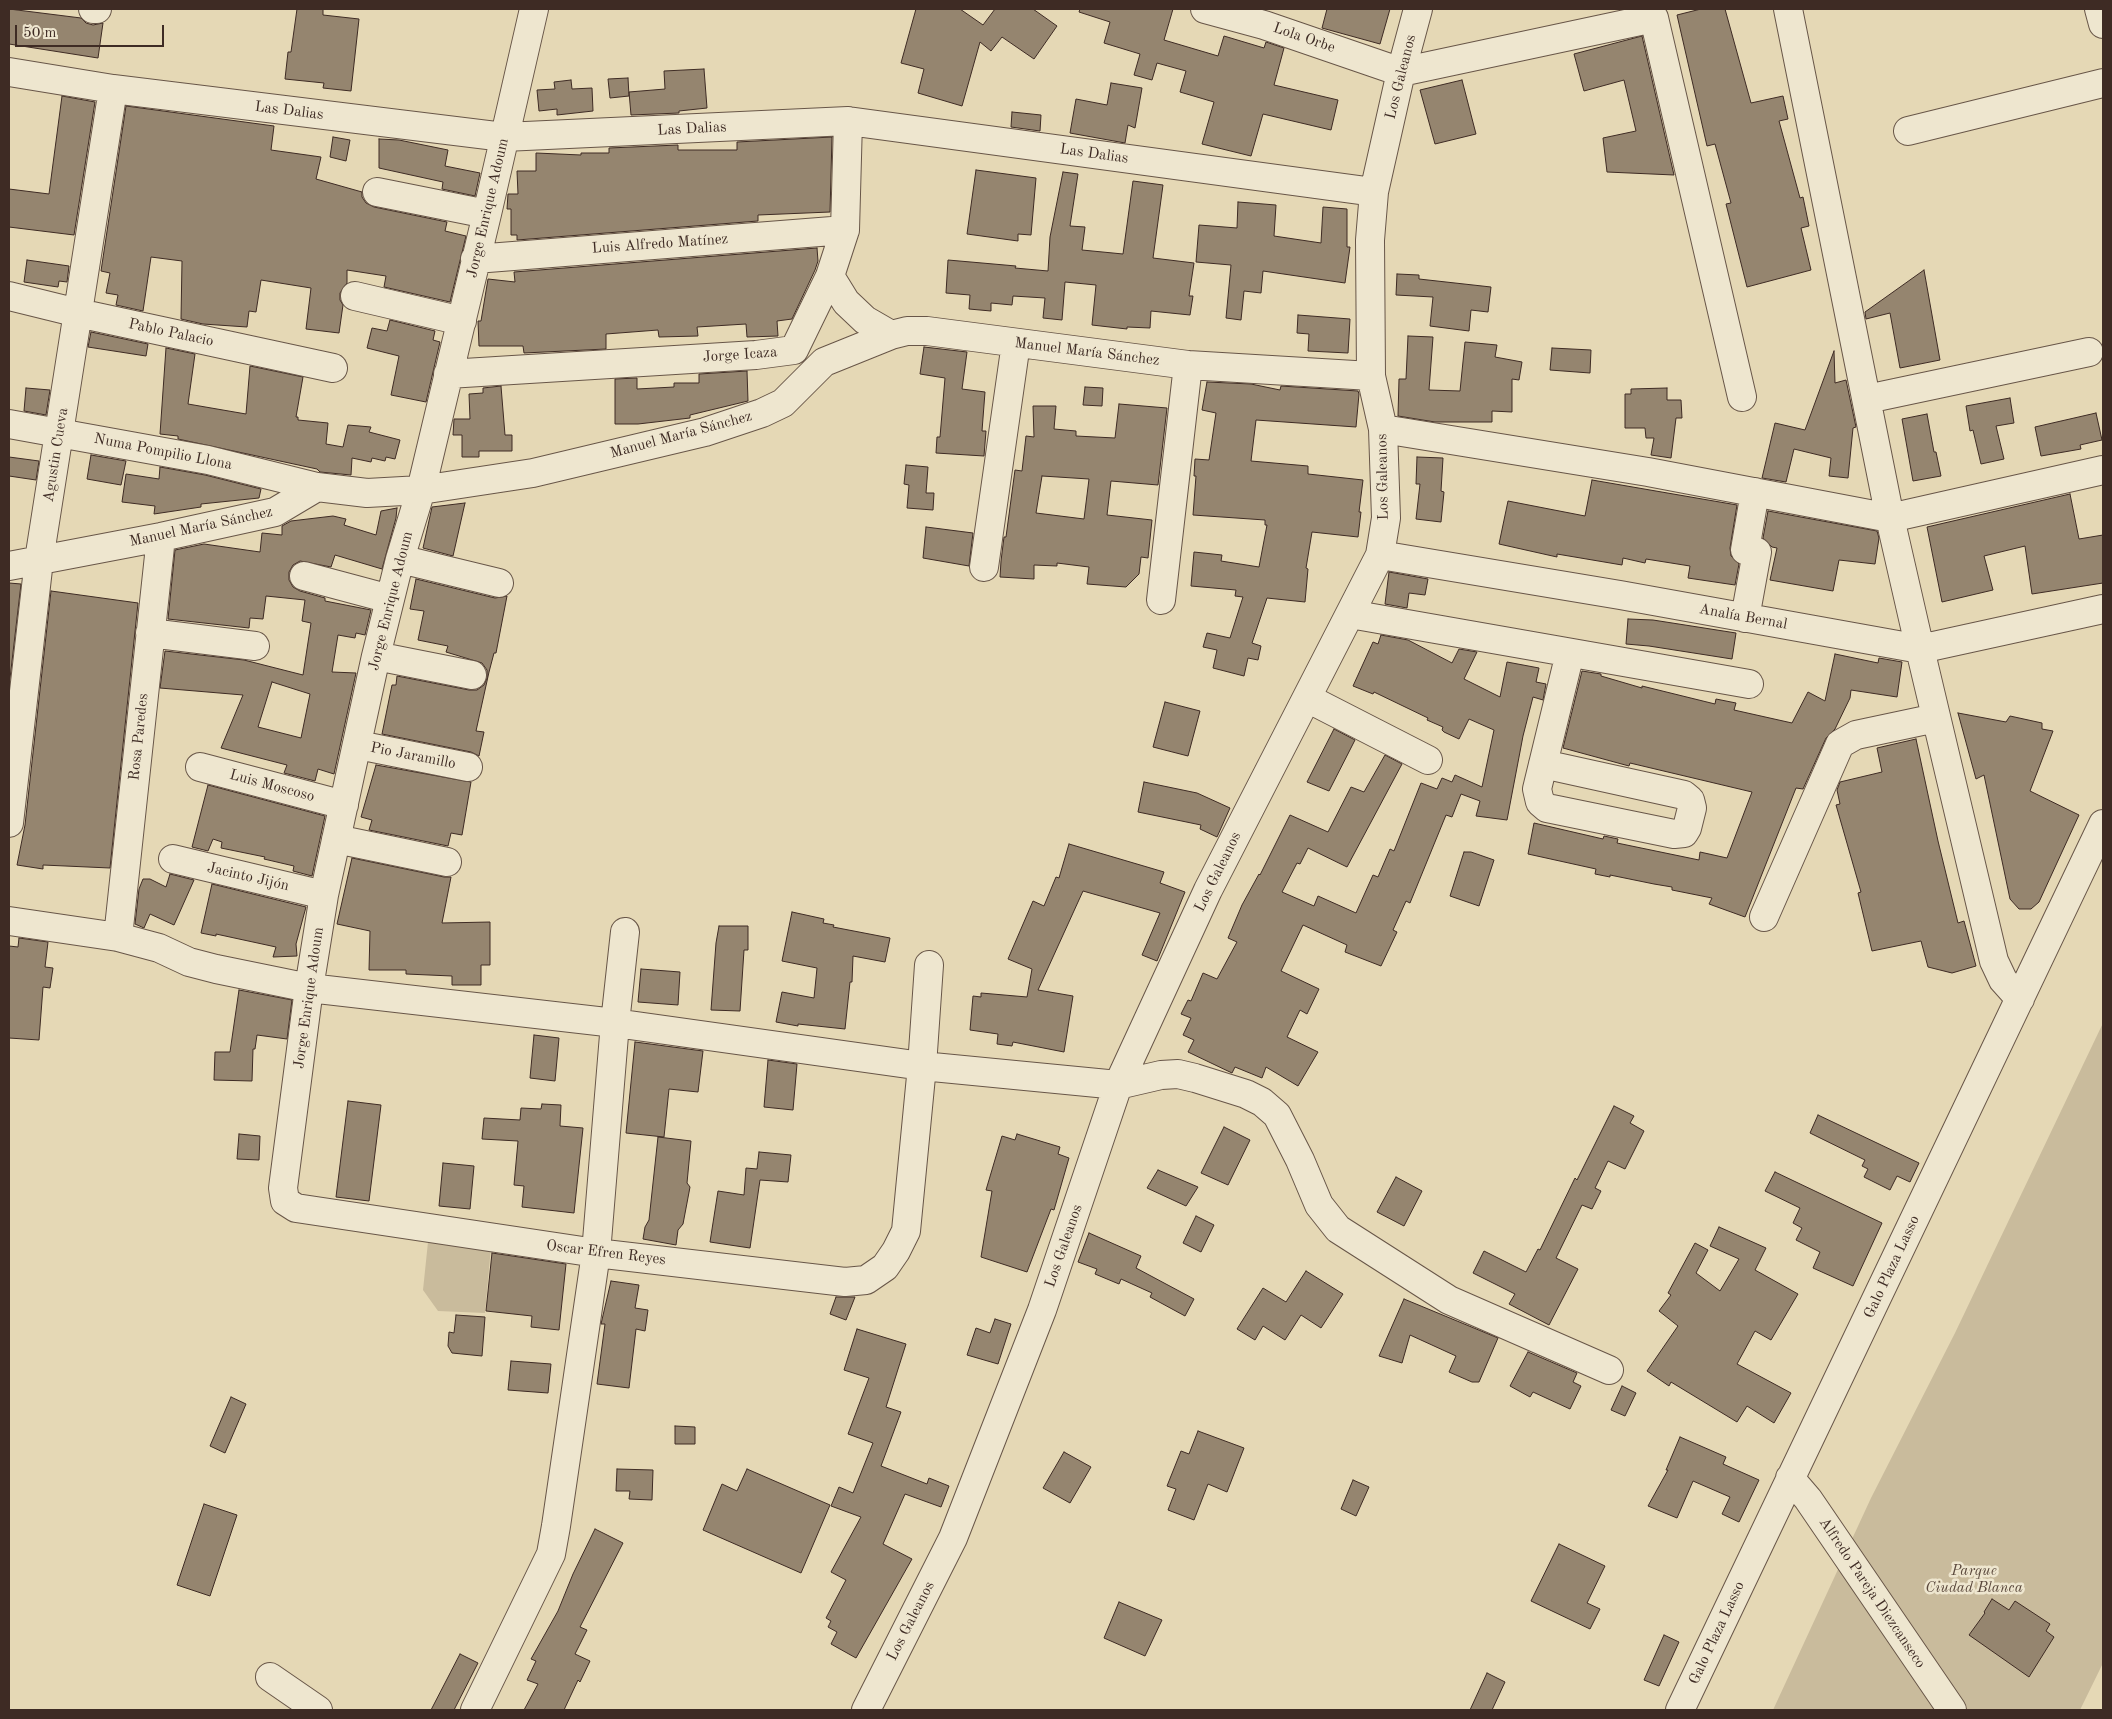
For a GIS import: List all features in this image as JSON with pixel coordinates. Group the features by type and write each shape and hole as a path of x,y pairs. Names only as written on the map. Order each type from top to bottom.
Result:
{"street":[{"name":"Jorge Enrique Adoum","path":"285,1201 283,1188 309,988 324,895 376,656 400,558 421,490 534,9"},
{"name":"Lola Orbe","path":"1205,9 1266,17 1401,72"},
{"name":"Los Galeanos","path":"866,1710 953,1538 1042,1310 1118,1085 1208,890 1380,555 1386,518 1383,429 1371,376 1370,240 1374,192 1401,72 1418,9"},
{"path":"1788,9 1890,518 1936,718 1994,961 2003,980 2020,999"},
{"path":"2099,9 2103,24"},
{"path":"1401,72 1654,18 1742,397"},
{"name":"Las Dalias","path":"9,72 113,89 504,138 848,121 1374,192"},
{"path":"1908,130 2103,83"},
{"name":"Agustin Cueva","path":"9,823 39,560 113,89"},
{"name":"Jorge Icaza","path":"448,374 756,355 794,350 830,276 845,230 848,121"},
{"path":"377,192 487,214"},
{"name":"Luis Alfredo Matínez","path":"476,259 845,230"},
{"path":"830,276 846,302 865,320 892,335"},
{"name":"Pablo Palacio","path":"9,296 78,313 333,368"},
{"path":"355,296 462,321"},
{"name":"Manuel María Sánchez","path":"9,566 161,537 275,512 317,487 368,493 421,490 533,473 714,429 762,413 783,403 824,362 892,335 907,331 927,331 1188,365 1371,376"},
{"path":"984,567 1016,343"},
{"path":"794,350 807,351 824,362"},
{"path":"1866,398 2089,352"},
{"path":"1161,600 1188,365"},
{"name":"Numa Pompilio Llona","path":"9,424 208,460 317,487"},
{"path":"1383,429 1648,472 1890,518 2103,470"},
{"path":"1745,618 1757,552 1745,550 1755,492"},
{"name":"Rosa Paredes","path":"118,937 161,537"},
{"name":"Analía Bernal","path":"1380,555 1620,595 1920,649 2103,609"},
{"path":"400,558 499,583"},
{"path":"304,576 390,599"},
{"path":"1350,614 1749,684"},
{"path":"150,633 255,646"},
{"path":"1543,764 1684,795 1690,800 1692,808 1687,828 1684,833 1674,834 1547,808 1540,802 1537,789 1543,764 1570,653"},
{"path":"376,656 472,675"},
{"path":"1307,698 1428,760"},
{"path":"1764,917 1840,744 1856,735 1936,718"},
{"name":"Pio Jaramillo","path":"358,745 468,767"},
{"name":"Luis Moscoso","path":"200,767 344,805"},
{"name":"Galo Plaza Lasso","path":"1680,1710 2103,824"},
{"path":"336,839 447,862"},
{"name":"Jacinto Jijón","path":"173,859 324,895"},
{"path":"9,921 118,937 159,948 190,962 216,969 309,988 615,1023 922,1066 1118,1085 1161,1075 1178,1074 1195,1078 1246,1094 1262,1102 1277,1115 1319,1206 1338,1229 1449,1300 1609,1370"},
{"path":"475,1710 551,1554 596,1253 615,1023 625,932"},
{"path":"922,1066 929,965"},
{"name":"Oscar Efren Reyes","path":"285,1201 296,1208 596,1253 845,1282 866,1280 885,1267 906,1231 922,1066"},
{"name":"Alfredo Pareja Diezcanseco","path":"1790,1478 1808,1499 1952,1710"},
{"path":"270,1677 318,1710"}],"green space":[{"name":"Parque Ciudad Blanca","path":"2103,1023 2103,1663 2080,1710 1773,1710 1871,1498 1955,1333"},
{"path":"428,1242 491,1247 485,1313 438,1311 423,1290"}],"building":[{"path":"9,9 81,18 86,23 93,25 103,23 98,58 9,44"},
{"path":"297,9 323,9 323,15 359,19 351,91 323,88 324,83 285,79 288,52 291,52"},
{"path":"916,9 960,9 983,25 995,9 1033,9 1057,26 1034,59 1002,37 991,51 980,42 962,106 918,93 924,69 901,63"},
{"path":"1080,9 1173,9 1164,40 1218,56 1224,36 1264,48 1266,42 1284,48 1274,85 1338,100 1331,130 1263,114 1251,156 1202,144 1214,102 1180,92 1186,71 1157,63 1152,80 1134,75 1140,54 1104,43 1110,22 1079,12"},
{"path":"1327,9 1390,9 1380,44 1322,28"},
{"path":"1701,9 1725,9 1751,103 1783,96 1788,119 1779,121 1800,198 1803,197 1809,226 1801,228 1811,270 1747,287 1726,204 1731,203 1715,144 1707,146 1677,15"},
{"path":"1642,36 1674,175 1607,172 1603,138 1636,131 1624,80 1584,91 1574,54"},
{"path":"704,69 707,108 679,111 679,113 631,115 629,92 665,89 664,71"},
{"path":"628,78 629,96 610,98 608,79"},
{"path":"571,80 572,89 592,88 593,111 557,115 557,109 539,111 537,90 555,89 554,82"},
{"path":"1462,80 1476,134 1435,144 1420,90"},
{"path":"1111,83 1142,88 1135,128 1128,125 1125,143 1070,133 1076,99 1107,105"},
{"path":"62,96 95,102 74,235 9,227 9,189 49,194"},
{"path":"126,106 274,126 271,150 321,157 316,179 362,192 362,197 366,203 374,207 447,222 445,231 466,236 450,302 384,287 386,276 347,270 347,283 340,293 340,300 343,305 339,333 306,329 311,288 261,280 256,312 249,311 247,327 203,324 181,319 182,261 151,257 143,311 116,305 118,295 106,293 110,273 101,271"},
{"path":"1012,112 1041,115 1040,131 1011,127"},
{"path":"333,137 350,140 346,161 330,157"},
{"path":"832,137 830,212 758,215 758,221 517,240 517,235 511,235 511,209 507,209 508,194 518,194 517,171 536,171 536,153 581,155 581,153 609,153 609,148 678,145 678,150 737,150 737,142"},
{"path":"379,139 399,140 448,150 445,166 480,173 475,196 442,189 443,182 379,168"},
{"path":"976,170 1036,178 1031,235 1018,234 1018,241 967,234"},
{"path":"1063,172 1078,174 1070,226 1085,227 1082,250 1123,254 1133,181 1163,185 1153,258 1194,263 1189,296 1193,296 1190,315 1151,311 1150,328 1127,327 1127,329 1092,325 1096,285 1065,282 1062,320 1043,318 1045,298 1013,296 1012,305 991,303 991,311 969,309 970,295 946,293 948,260 1048,271 1050,237"},
{"path":"1238,202 1276,205 1274,236 1321,243 1323,207 1347,209 1347,247 1350,247 1345,283 1263,271 1261,293 1244,291 1241,320 1226,318 1231,265 1196,262 1199,225 1237,228"},
{"path":"817,248 818,261 815,270 792,319 777,321 778,336 747,337 746,324 697,327 698,336 659,337 658,330 606,334 606,349 524,353 523,346 479,346 478,321 481,321 488,279 515,282 514,272"},
{"path":"27,260 69,266 67,282 59,281 58,287 24,282"},
{"path":"1924,270 1940,360 1900,368 1890,313 1866,319 1865,312"},
{"path":"1397,274 1419,275 1419,279 1491,287 1488,312 1471,310 1469,331 1430,326 1433,297 1396,295"},
{"path":"1298,315 1350,319 1348,353 1308,351 1309,334 1297,333"},
{"path":"390,320 435,331 433,340 440,342 426,402 391,395 399,356 367,348 372,328 387,331"},
{"path":"91,332 148,344 146,356 88,347"},
{"path":"1408,336 1433,337 1429,390 1460,391 1465,342 1497,345 1495,357 1522,362 1519,380 1512,379 1512,412 1492,411 1492,422 1435,422 1398,416 1399,379 1406,379"},
{"path":"924,347 967,352 962,389 985,392 982,431 986,431 984,456 936,453 937,437 940,437 945,378 920,374"},
{"path":"166,348 195,354 188,404 246,414 250,366 303,377 296,417 298,417 298,420 328,423 326,444 343,447 348,425 371,427 369,432 400,440 395,459 386,457 385,461 372,458 371,462 352,458 351,475 320,472 317,469 178,439 178,436 160,434"},
{"path":"1552,348 1591,350 1590,373 1550,370"},
{"path":"1834,351 1835,383 1846,380 1856,427 1853,428 1848,478 1829,476 1831,458 1794,449 1786,482 1762,478 1775,423 1805,430"},
{"path":"747,371 748,401 690,415 690,418 638,424 615,424 615,379 637,378 637,389 674,387 674,383 699,383 699,374"},
{"path":"1207,382 1251,384 1280,390 1281,386 1358,391 1359,394 1356,427 1256,420 1251,461 1308,466 1308,474 1363,480 1358,537 1312,532 1306,568 1308,569 1305,602 1267,598 1252,643 1261,646 1258,660 1248,658 1244,676 1213,668 1217,650 1203,647 1207,633 1230,638 1243,597 1235,596 1236,590 1191,586 1194,552 1222,555 1221,561 1259,567 1267,525 1265,525 1265,520 1193,515 1196,476 1194,476 1195,459 1209,460 1216,413 1202,410"},
{"path":"501,386 505,435 512,435 512,451 479,451 479,457 462,457 462,435 453,435 454,419 470,419 469,394 483,393 483,388"},
{"path":"1085,387 1103,388 1102,406 1083,405"},
{"path":"26,388 50,390 46,415 24,411"},
{"path":"1667,388 1667,400 1681,400 1682,418 1676,418 1671,458 1651,455 1654,438 1646,438 1645,428 1625,428 1625,394 1631,394 1631,389"},
{"path":"2010,398 2014,423 1996,426 2004,459 1981,464 1973,430 1970,431 1966,406"},
{"path":"1119,404 1167,408 1158,485 1111,481 1107,515 1152,520 1148,558 1141,557 1139,574 1126,587 1087,584 1089,567 1057,563 1057,566 1034,565 1034,579 1000,577 1004,537 1006,537 1015,470 1022,471 1026,436 1034,437 1033,406 1056,406 1054,429 1076,431 1076,436 1115,438","holes":["1042,476 1089,479 1084,519 1036,513"]},
{"path":"2096,413 2102,440 2080,445 2081,449 2041,456 2035,427"},
{"path":"1927,414 1934,452 1936,452 1941,476 1913,481 1902,419"},
{"path":"91,455 126,461 121,485 87,479"},
{"path":"9,457 39,461 36,480 9,476"},
{"path":"1417,457 1443,458 1441,491 1444,492 1441,522 1416,519 1420,484 1416,484"},
{"path":"906,465 928,467 926,493 934,493 933,510 907,508 909,485 904,484"},
{"path":"160,467 205,475 261,489 259,498 201,504 201,507 154,514 155,506 122,502 126,474 159,479"},
{"path":"1592,480 1737,505 1730,548 1731,556 1739,564 1735,585 1688,578 1690,566 1646,559 1645,563 1623,558 1622,565 1557,554 1557,557 1499,544 1508,501 1585,516"},
{"path":"2070,494 2079,539 2103,535 2103,583 2032,594 2025,546 1984,556 1993,590 1942,602 1927,527"},
{"path":"465,503 453,556 423,548 432,507"},
{"path":"397,508 382,569 335,555 331,567 300,561 293,565 289,572 289,580 293,587 300,591 325,598 325,601 371,610 365,635 356,633 355,638 338,635 332,672 356,673 334,774 318,769 315,781 284,773 287,765 221,748 243,695 160,688 165,651 244,660 303,675 311,623 302,621 305,600 266,596 263,619 250,618 249,628 168,619 175,550 204,544 260,552 262,533 282,535 282,526 291,521 333,516 346,519 344,525 376,535 381,511","holes":["272,682 310,694 301,738 258,727"]},
{"path":"1768,511 1877,531 1879,538 1875,564 1839,560 1833,591 1770,580 1777,548 1772,547 1763,538"},
{"path":"926,527 973,533 969,566 923,558"},
{"path":"1389,572 1428,579 1425,595 1409,593 1407,608 1385,604"},
{"path":"416,579 495,598 507,596 496,653 494,653 489,672 476,731 484,732 479,756 471,752 382,734 392,685 396,685 397,676 469,690 477,690 484,685 487,678 487,670 482,663 446,652 448,646 418,640 424,611 410,609"},
{"path":"9,583 21,584 9,687"},
{"path":"51,591 138,603 110,868 43,865 43,869 17,865 25,825"},
{"path":"1628,619 1653,620 1736,633 1732,659 1626,644"},
{"path":"1381,635 1408,640 1452,663 1459,649 1477,652 1464,679 1500,697 1507,662 1539,668 1536,682 1546,684 1543,700 1533,697 1523,736 1507,820 1476,816 1480,801 1461,794 1452,817 1446,815 1410,903 1406,901 1393,930 1397,932 1381,966 1345,952 1347,945 1303,925 1281,971 1319,989 1307,1014 1300,1010 1287,1037 1318,1052 1298,1086 1266,1067 1262,1078 1235,1067 1232,1073 1188,1052 1194,1040 1183,1035 1191,1018 1181,1014 1188,1000 1191,1001 1203,973 1217,979 1237,942 1228,938 1242,905 1260,875 1290,815 1328,832 1351,787 1364,792 1385,755 1402,764 1347,867 1308,848 1300,864 1297,863 1282,892 1314,906 1318,896 1356,913 1373,875 1378,877 1390,849 1394,851 1421,783 1437,789 1442,778 1452,782 1455,775 1482,787 1494,730 1469,719 1459,739 1444,732 1442,730 1443,727 1427,720 1428,718 1374,692 1373,694 1353,686 1373,642 1378,644"},
{"path":"1835,654 1878,663 1879,658 1902,662 1897,697 1851,690 1850,698 1835,729 1826,738 1803,789 1796,788 1745,917 1709,904 1712,898 1672,890 1672,887 1610,875 1610,877 1595,874 1596,869 1528,854 1534,823 1603,839 1604,836 1618,839 1617,843 1699,860 1700,852 1727,858 1752,792 1630,763 1629,766 1563,748 1582,671 1601,674 1601,676 1642,688 1642,686 1715,704 1716,699 1736,703 1734,710 1792,723 1808,692 1825,701"},
{"path":"1165,702 1200,711 1188,756 1153,747"},
{"path":"1958,713 2006,722 2010,716 2042,723 2042,729 2053,731 2030,791 2079,815 2039,902 2031,909 2019,909 2010,899 1984,775 1976,779"},
{"path":"1334,729 1355,740 1329,791 1307,782"},
{"path":"1916,739 1958,923 1964,921 1976,966 1952,973 1928,967 1921,941 1872,951 1858,893 1861,892 1836,805 1840,804 1837,790 1840,782 1882,772 1877,748"},
{"path":"376,765 471,782 462,835 451,833 448,846 369,830 372,820 361,817"},
{"path":"1144,782 1197,793 1230,808 1217,837 1200,829 1201,825 1138,812"},
{"path":"208,785 325,816 312,876 293,871 294,866 264,859 265,857 221,848 222,842 213,839 208,851 192,847"},
{"path":"1069,844 1164,872 1160,883 1185,892 1157,961 1142,955 1160,913 1083,891 1038,990 1073,996 1064,1052 1013,1042 1012,1046 997,1044 998,1034 970,1030 973,996 981,997 981,993 1027,997 1032,969 1008,959 1033,901 1044,906 1056,877 1059,878"},
{"path":"1464,852 1471,852 1494,860 1479,906 1450,896"},
{"path":"352,858 451,877 442,923 490,922 490,965 481,965 481,985 452,985 452,976 406,974 406,970 369,970 370,931 337,924"},
{"path":"170,874 194,880 174,925 150,914 144,928 135,924 139,889 143,879 150,879 166,887"},
{"path":"212,884 306,907 296,944 297,956 273,957 276,947 216,934 216,936 201,933"},
{"path":"792,912 824,919 823,923 834,925 833,927 890,938 885,962 853,956 852,982 850,982 845,1029 798,1024 798,1026 776,1022 782,992 814,998 817,968 782,961"},
{"path":"719,926 748,926 748,950 744,950 740,1011 711,1010"},
{"path":"19,938 48,942 45,967 53,968 50,988 43,987 39,1040 9,1038 9,946 18,947"},
{"path":"641,969 680,972 678,1005 638,1002"},
{"path":"239,990 292,1000 287,1039 257,1035 255,1049 253,1049 252,1081 214,1080 215,1052 230,1052"},
{"path":"534,1035 559,1038 555,1081 530,1078"},
{"path":"635,1042 703,1051 698,1092 669,1089 664,1137 626,1133"},
{"path":"768,1060 797,1064 793,1110 764,1107"},
{"path":"348,1101 381,1105 369,1201 336,1197"},
{"path":"542,1104 561,1105 560,1126 583,1128 574,1213 522,1207 524,1186 514,1185 518,1141 482,1139 484,1118 520,1120 521,1108 541,1109"},
{"path":"1614,1106 1634,1116 1630,1123 1644,1131 1625,1169 1608,1161 1595,1188 1601,1191 1592,1209 1582,1205 1556,1258 1578,1269 1549,1325 1509,1304 1515,1294 1473,1273 1484,1251 1526,1272 1538,1249 1540,1250 1575,1178 1577,1180"},
{"path":"1818,1115 1919,1163 1910,1182 1897,1176 1890,1190 1864,1177 1868,1169 1862,1166 1865,1160 1810,1133"},
{"path":"1224,1127 1250,1140 1228,1185 1201,1173"},
{"path":"239,1134 260,1136 259,1160 237,1159"},
{"path":"1017,1134 1060,1147 1058,1154 1069,1158 1054,1210 1051,1209 1027,1272 981,1257 992,1191 986,1190 1002,1136 1015,1140"},
{"path":"658,1137 691,1141 687,1183 690,1187 683,1224 678,1230 676,1245 643,1239 645,1227 649,1220"},
{"path":"759,1152 791,1155 788,1182 760,1180 750,1248 710,1242 718,1191 744,1195 746,1168 757,1169"},
{"path":"443,1163 474,1166 470,1209 439,1206"},
{"path":"1158,1170 1198,1187 1186,1206 1147,1188"},
{"path":"1775,1172 1882,1223 1853,1286 1813,1268 1820,1252 1796,1240 1802,1228 1793,1223 1800,1208 1765,1191"},
{"path":"1396,1177 1422,1191 1404,1226 1377,1212"},
{"path":"1196,1216 1214,1225 1201,1252 1183,1243"},
{"path":"1719,1227 1766,1248 1755,1270 1798,1294 1771,1340 1755,1331 1737,1364 1791,1393 1774,1423 1747,1406 1737,1422 1671,1382 1669,1386 1647,1371 1678,1326 1659,1311 1671,1295 1668,1293 1695,1243 1708,1250 1696,1273 1720,1291 1739,1259 1710,1246"},
{"path":"1089,1233 1141,1256 1136,1268 1194,1299 1185,1316 1150,1297 1152,1293 1121,1279 1119,1284 1095,1274 1097,1269 1078,1262"},
{"path":"492,1253 566,1264 559,1330 531,1327 532,1316 486,1311"},
{"path":"1306,1271 1343,1294 1321,1328 1301,1315 1285,1340 1263,1326 1255,1340 1237,1329 1263,1288 1286,1302"},
{"path":"611,1281 639,1285 635,1308 648,1310 645,1331 636,1329 629,1388 597,1384 605,1324 601,1324"},
{"path":"836,1297 855,1297 846,1320 830,1314"},
{"path":"1404,1299 1498,1338 1479,1382 1472,1382 1449,1372 1456,1356 1410,1335 1402,1363 1379,1356"},
{"path":"456,1315 485,1317 482,1356 452,1353 448,1346 449,1332 454,1333"},
{"path":"995,1319 1011,1324 998,1364 967,1355 976,1328 990,1333"},
{"path":"857,1329 906,1344 886,1407 901,1412 881,1466 927,1484 929,1478 949,1486 941,1507 905,1494 883,1544 912,1559 856,1658 831,1644 837,1632 828,1627 831,1621 826,1618 846,1580 831,1572 861,1517 831,1506 839,1487 853,1493 873,1443 848,1434 869,1378 844,1370"},
{"path":"1528,1352 1577,1373 1573,1382 1581,1386 1570,1409 1533,1392 1530,1397 1510,1386"},
{"path":"511,1361 551,1364 548,1393 508,1390"},
{"path":"1622,1386 1636,1393 1625,1416 1611,1410"},
{"path":"231,1397 246,1404 225,1453 210,1446"},
{"path":"675,1426 695,1427 695,1444 675,1444"},
{"path":"1198,1431 1244,1448 1227,1492 1208,1484 1194,1520 1168,1510 1176,1489 1167,1486 1181,1451 1189,1454"},
{"path":"1680,1437 1726,1457 1723,1464 1759,1480 1739,1522 1722,1514 1730,1497 1693,1481 1677,1518 1648,1506 1668,1470 1666,1470"},
{"path":"1064,1452 1091,1467 1070,1503 1043,1488"},
{"path":"617,1469 653,1470 652,1500 629,1499 630,1491 616,1491"},
{"path":"747,1469 830,1505 801,1573 703,1530 722,1484 737,1491"},
{"path":"1353,1480 1369,1487 1356,1516 1341,1509"},
{"path":"204,1504 237,1515 210,1596 177,1585"},
{"path":"595,1529 623,1543 580,1627 587,1630 575,1654 590,1661 580,1682 578,1680 564,1710 524,1710 538,1684 527,1680 536,1661 531,1659 558,1611 573,1574"},
{"path":"1559,1544 1605,1566 1587,1603 1600,1609 1590,1629 1531,1601"},
{"path":"1992,1599 2009,1610 2015,1601 2050,1624 2046,1631 2054,1637 2029,1677 1969,1635 1985,1613"},
{"path":"1119,1602 1162,1620 1145,1656 1104,1638"},
{"path":"1664,1635 1679,1642 1659,1686 1644,1680"},
{"path":"460,1654 478,1663 454,1710 431,1710"},
{"path":"1487,1673 1505,1682 1492,1710 1470,1710"}]}
